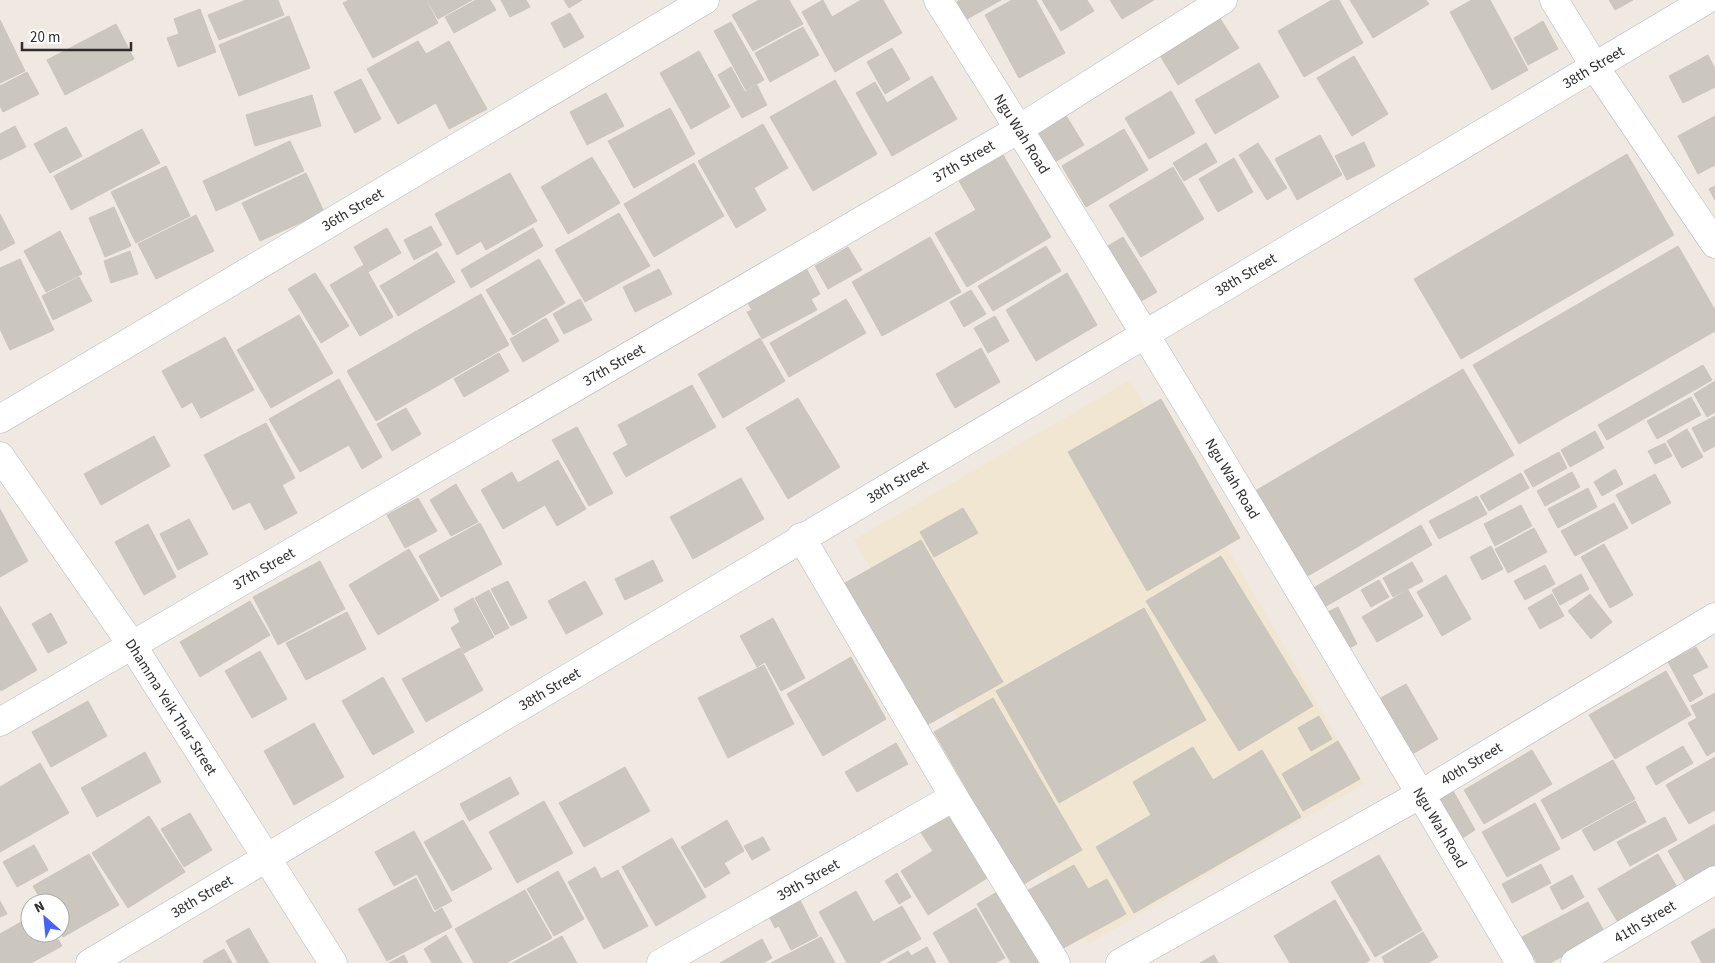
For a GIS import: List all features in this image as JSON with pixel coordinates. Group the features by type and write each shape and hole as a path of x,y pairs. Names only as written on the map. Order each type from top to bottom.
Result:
{"street":[{"name":"36th Street","path":"0,419 705,0"},
{"name":"Ngu Wah Road","path":"938,0 1144,335 1421,794 1520,963"},
{"name":"37th Street","path":"0,722 1019,129 1223,0"},
{"path":"1554,0 1594,67 1715,244"},
{"name":"38th Street","path":"90,963 801,537 1706,0"},
{"name":"Dhamma Yeik Thar Street","path":"0,456 132,645 333,963"},
{"path":"801,537 954,797 1056,963"},
{"name":"40th Street","path":"1120,963 1421,794 1715,618"},
{"name":"39th Street","path":"661,963 954,797"},
{"name":"41th Street","path":"1575,963 1715,880"}],"shaded area":[{"path":"1130,380 1364,784 1088,944 854,540"}],"building":[{"path":"246,0 278,0 284,15 219,40 208,15"},
{"path":"349,0 426,0 438,23 373,58 343,3"},
{"path":"427,0 472,0 438,19"},
{"path":"476,0 490,0 496,10 454,33 445,17"},
{"path":"501,0 526,0 530,7 510,17"},
{"path":"564,0 582,0 569,8"},
{"path":"759,0 789,0 803,24 753,51 732,15"},
{"path":"823,0 832,17 861,0 883,0 902,33 835,72 802,12"},
{"path":"960,0 1001,0 967,19 957,2"},
{"path":"1012,0 1036,0 1065,53 1019,78 985,15"},
{"path":"1042,0 1087,0 1094,11 1061,31"},
{"path":"1110,0 1154,0 1122,19"},
{"path":"1332,0 1339,0 1363,43 1304,77 1278,31"},
{"path":"1350,0 1426,0 1429,4 1373,38"},
{"path":"1472,0 1490,0 1528,70 1492,90 1450,12"},
{"path":"1609,0 1633,0 1615,10"},
{"path":"200,9 216,52 178,67 167,38 179,34 174,19"},
{"path":"570,13 584,37 564,48 551,23"},
{"path":"289,16 310,68 239,96 219,45"},
{"path":"1219,17 1239,48 1178,85 1159,54"},
{"path":"0,20 25,71 0,83"},
{"path":"1543,21 1558,49 1528,65 1514,38"},
{"path":"731,22 764,80 746,90 714,31"},
{"path":"116,24 134,59 65,95 47,60"},
{"path":"803,27 819,55 770,82 755,53"},
{"path":"418,41 426,54 449,41 487,109 449,129 436,103 398,124 367,69"},
{"path":"892,48 910,79 885,94 867,62"},
{"path":"699,51 730,107 691,129 660,73"},
{"path":"1708,55 1715,69 1715,87 1683,103 1669,76"},
{"path":"1354,56 1388,114 1352,136 1317,78"},
{"path":"1259,63 1279,97 1215,134 1195,100"},
{"path":"731,67 745,92 757,85 767,105 742,118 718,75"},
{"path":"27,72 39,94 3,112 0,106 0,86"},
{"path":"932,76 957,119 892,156 856,93 875,82 887,103"},
{"path":"361,79 381,119 355,133 334,92"},
{"path":"835,80 877,154 813,191 770,117"},
{"path":"1171,91 1195,133 1149,159 1125,118"},
{"path":"606,93 624,126 587,145 570,112"},
{"path":"312,95 321,126 255,146 246,115"},
{"path":"670,108 695,154 634,188 608,141"},
{"path":"1065,114 1084,145 1048,166 1030,134"},
{"path":"1715,116 1715,165 1698,174 1678,136"},
{"path":"763,124 788,168 754,188 766,210 736,228 698,161"},
{"path":"15,126 26,147 0,160 0,134"},
{"path":"66,127 82,156 50,173 34,144"},
{"path":"142,129 160,163 71,210 54,176"},
{"path":"1124,129 1148,170 1086,207 1062,166"},
{"path":"1320,135 1342,175 1297,200 1275,159"},
{"path":"290,141 304,171 216,211 203,181"},
{"path":"1364,142 1375,166 1347,180 1335,156"},
{"path":"1206,143 1217,162 1184,181 1173,163"},
{"path":"1258,143 1287,188 1267,200 1239,155"},
{"path":"1627,154 1674,235 1461,359 1414,279"},
{"path":"1003,155 1051,237 967,287 935,233 976,210 959,181"},
{"path":"592,157 620,203 568,234 541,187"},
{"path":"1234,158 1253,192 1218,212 1199,179"},
{"path":"694,163 724,216 654,257 624,204"},
{"path":"166,166 190,216 136,243 111,192"},
{"path":"1173,167 1204,219 1141,257 1109,205"},
{"path":"306,173 324,212 260,241 242,203"},
{"path":"510,173 537,221 486,250 481,241 457,255 435,214"},
{"path":"1715,186 1715,200 1709,189"},
{"path":"114,207 131,246 105,257 89,218"},
{"path":"619,213 650,266 585,302 555,250"},
{"path":"0,214 15,243 0,251"},
{"path":"196,215 214,251 156,279 138,244"},
{"path":"431,226 442,245 414,260 404,240"},
{"path":"387,228 401,253 368,272 354,247"},
{"path":"533,228 543,246 471,288 461,270"},
{"path":"60,231 82,274 46,292 24,251"},
{"path":"930,237 961,292 882,336 852,282"},
{"path":"1123,237 1157,292 1131,307 1098,252"},
{"path":"1046,246 1061,271 993,311 978,286"},
{"path":"1678,246 1715,310 1715,331 1519,444 1473,365"},
{"path":"848,247 862,270 828,289 815,266"},
{"path":"130,251 138,274 111,283 104,261"},
{"path":"437,252 455,282 398,316 380,286"},
{"path":"20,259 54,330 10,350 0,329 0,268"},
{"path":"539,259 565,303 513,335 486,290"},
{"path":"364,265 393,317 360,336 330,285"},
{"path":"806,268 820,294 811,299 817,310 762,339 747,312 752,310 746,300"},
{"path":"659,269 672,294 635,312 623,287"},
{"path":"315,273 349,326 321,343 288,289"},
{"path":"1067,273 1097,325 1036,361 1006,310"},
{"path":"79,277 92,301 53,320 42,296"},
{"path":"971,290 986,314 964,327 950,302"},
{"path":"481,294 509,345 376,421 347,371"},
{"path":"580,299 592,320 564,334 553,314"},
{"path":"846,299 866,333 789,377 770,343"},
{"path":"299,315 333,373 271,408 237,350"},
{"path":"995,316 1009,341 988,353 974,328"},
{"path":"546,318 559,341 523,362 510,339"},
{"path":"225,337 254,390 201,418 192,402 182,408 162,371"},
{"path":"760,338 785,381 723,418 698,374"},
{"path":"981,348 1000,382 955,408 936,374"},
{"path":"499,353 509,371 464,397 454,379"},
{"path":"1703,365 1712,380 1607,440 1598,425"},
{"path":"1463,369 1514,455 1306,577 1255,491"},
{"path":"339,379 382,457 362,469 349,445 300,472 269,419"},
{"path":"1715,381 1715,412 1707,417 1694,394"},
{"path":"692,385 716,427 626,477 613,453 628,445 618,425"},
{"path":"1691,397 1701,415 1657,439 1647,421"},
{"path":"798,398 840,467 788,499 746,428"},
{"path":"1161,399 1240,538 1147,591 1068,452"},
{"path":"406,408 421,434 392,451 377,424"},
{"path":"1715,416 1715,446 1704,452 1692,428"},
{"path":"266,423 295,478 282,485 297,513 265,530 250,502 233,510 204,455"},
{"path":"577,427 613,493 589,506 552,440"},
{"path":"1687,429 1703,457 1682,468 1667,441"},
{"path":"1595,431 1604,448 1570,467 1561,450"},
{"path":"154,436 170,466 101,505 84,474"},
{"path":"1665,443 1672,456 1655,464 1648,451"},
{"path":"1559,452 1567,468 1533,487 1524,471"},
{"path":"558,460 586,509 557,526 545,505 503,529 481,490 512,472 518,483"},
{"path":"1615,469 1623,484 1602,496 1594,482"},
{"path":"1572,472 1580,487 1545,506 1537,491"},
{"path":"1521,473 1529,488 1489,511 1480,496"},
{"path":"1655,474 1671,503 1632,524 1616,495"},
{"path":"741,478 764,519 693,559 670,517"},
{"path":"456,484 478,522 451,536 430,500"},
{"path":"1588,488 1597,507 1558,528 1548,509"},
{"path":"1477,496 1487,514 1439,539 1429,521"},
{"path":"418,498 437,531 405,548 387,515"},
{"path":"1614,503 1628,528 1575,556 1561,531"},
{"path":"1521,505 1532,526 1495,546 1484,524"},
{"path":"963,508 978,533 934,557 920,532"},
{"path":"0,509 28,561 0,577"},
{"path":"189,519 208,554 178,570 160,534"},
{"path":"480,523 502,564 441,597 419,556"},
{"path":"148,524 176,577 144,595 115,542"},
{"path":"1421,525 1432,545 1321,609 1310,590"},
{"path":"1534,528 1547,552 1508,573 1495,549"},
{"path":"921,540 1003,682 927,725 845,583"},
{"path":"1604,544 1633,595 1610,608 1581,557"},
{"path":"1491,546 1503,569 1482,580 1470,557"},
{"path":"409,549 439,600 378,635 349,585"},
{"path":"1221,556 1313,706 1239,751 1146,601"},
{"path":"653,560 663,581 625,600 615,579"},
{"path":"320,561 345,609 278,645 253,597"},
{"path":"1412,562 1423,581 1393,597 1383,578"},
{"path":"1545,565 1555,584 1525,600 1514,581"},
{"path":"1581,574 1589,589 1560,605 1552,590"},
{"path":"1446,575 1471,619 1442,636 1417,592"},
{"path":"1379,580 1389,597 1371,607 1361,590"},
{"path":"508,581 527,618 511,626 491,589"},
{"path":"585,581 603,614 566,634 548,601"},
{"path":"489,590 509,628 495,635 475,598"},
{"path":"1408,590 1423,616 1377,642 1362,617"},
{"path":"1552,594 1564,616 1540,629 1528,608"},
{"path":"1590,594 1612,622 1591,639 1568,611"},
{"path":"473,598 494,637 464,653 451,628 460,622 454,609"},
{"path":"250,601 270,635 200,677 180,642"},
{"path":"0,606 37,670 1,691 0,689"},
{"path":"1338,607 1357,644 1339,653 1320,616"},
{"path":"1144,608 1206,720 1059,803 996,691"},
{"path":"347,612 366,649 306,680 286,643"},
{"path":"51,613 67,643 48,653 32,624"},
{"path":"773,618 805,678 781,691 765,662 757,667 740,636"},
{"path":"1696,647 1708,667 1692,675 1703,694 1690,702 1668,662"},
{"path":"460,648 483,690 426,722 402,679"},
{"path":"260,651 287,699 252,718 225,671"},
{"path":"851,657 886,719 823,756 787,694"},
{"path":"764,665 794,724 728,758 698,698"},
{"path":"1666,671 1691,715 1615,759 1589,715"},
{"path":"383,677 414,732 373,755 342,701"},
{"path":"1406,684 1438,739 1409,756 1377,700"},
{"path":"1715,693 1715,751 1707,756 1688,723 1697,718 1691,706"},
{"path":"993,698 1082,850 1022,885 934,732"},
{"path":"88,701 107,736 51,767 32,732"},
{"path":"1319,716 1332,739 1311,751 1298,728"},
{"path":"314,723 344,777 294,805 264,751"},
{"path":"1338,741 1360,779 1303,811 1282,774"},
{"path":"896,743 908,764 857,792 845,772"},
{"path":"1683,746 1693,763 1656,785 1646,767"},
{"path":"1193,747 1213,780 1262,750 1301,817 1134,913 1096,847 1151,815 1133,782"},
{"path":"1532,750 1552,784 1484,824 1464,790"},
{"path":"145,752 161,782 97,817 81,788"},
{"path":"1715,757 1715,810 1689,824 1666,785"},
{"path":"1613,760 1635,799 1562,839 1541,800"},
{"path":"40,763 69,813 0,852 0,787"},
{"path":"625,767 650,811 584,847 559,803"},
{"path":"510,777 519,794 469,821 460,804"},
{"path":"1452,789 1475,830 1456,842 1433,801"},
{"path":"544,801 573,853 517,883 489,832"},
{"path":"1635,801 1646,822 1594,851 1582,830"},
{"path":"1535,803 1560,849 1507,877 1482,832"},
{"path":"945,811 987,878 928,915 901,871 933,851 918,828"},
{"path":"190,813 212,850 184,867 161,829"},
{"path":"149,816 185,872 128,908 92,853"},
{"path":"1665,817 1677,840 1630,866 1617,842"},
{"path":"463,820 492,869 452,891 424,842"},
{"path":"727,820 744,851 724,863 730,873 705,888 681,847"},
{"path":"1715,824 1715,865 1686,882 1668,851"},
{"path":"414,831 452,901 435,910 417,874 394,886 375,852"},
{"path":"763,837 770,850 752,860 744,846"},
{"path":"672,838 706,897 656,926 622,867"},
{"path":"34,845 48,870 17,887 3,862"},
{"path":"89,854 119,905 70,933 70,893 37,893 33,886"},
{"path":"1658,854 1678,889 1619,924 1598,889"},
{"path":"1379,855 1422,930 1375,957 1331,882"},
{"path":"1541,864 1551,883 1512,903 1502,884"},
{"path":"1074,865 1088,889 1107,879 1126,914 1056,952 1023,893"},
{"path":"595,867 601,879 618,870 648,926 604,949 568,882"},
{"path":"558,871 584,919 554,936 527,889"},
{"path":"897,873 911,897 899,904 885,881"},
{"path":"1572,875 1584,897 1562,910 1550,887"},
{"path":"416,878 434,913 442,908 452,927 387,961 358,909"},
{"path":"1007,886 1052,963 1011,963 977,904"},
{"path":"525,890 552,938 506,963 474,963 455,929"},
{"path":"856,891 873,922 902,906 921,939 878,963 847,963 819,912"},
{"path":"798,896 818,936 791,950 779,926 775,928 767,912"},
{"path":"1335,900 1370,960 1365,963 1290,963 1274,936"},
{"path":"0,901 7,914 0,917"},
{"path":"1588,902 1605,933 1550,963 1537,963 1522,937"},
{"path":"976,908 1005,958 995,963 950,963 933,933"},
{"path":"20,923 20,943 60,943 62,946 31,963 0,963 0,934"},
{"path":"249,928 269,963 238,963 226,941"},
{"path":"1715,928 1715,963 1702,963 1691,942"},
{"path":"1423,932 1438,957 1428,963 1385,963 1382,957"},
{"path":"446,935 462,963 432,963 424,949"},
{"path":"562,936 577,963 512,963"},
{"path":"821,937 835,963 771,963"},
{"path":"762,939 772,958 763,963 720,963"},
{"path":"927,947 936,963 887,963 908,951 911,956"},
{"path":"224,949 232,963 204,963 203,961"},
{"path":"404,955 408,963 389,963"},
{"path":"1214,955 1218,963 1200,963"}]}
